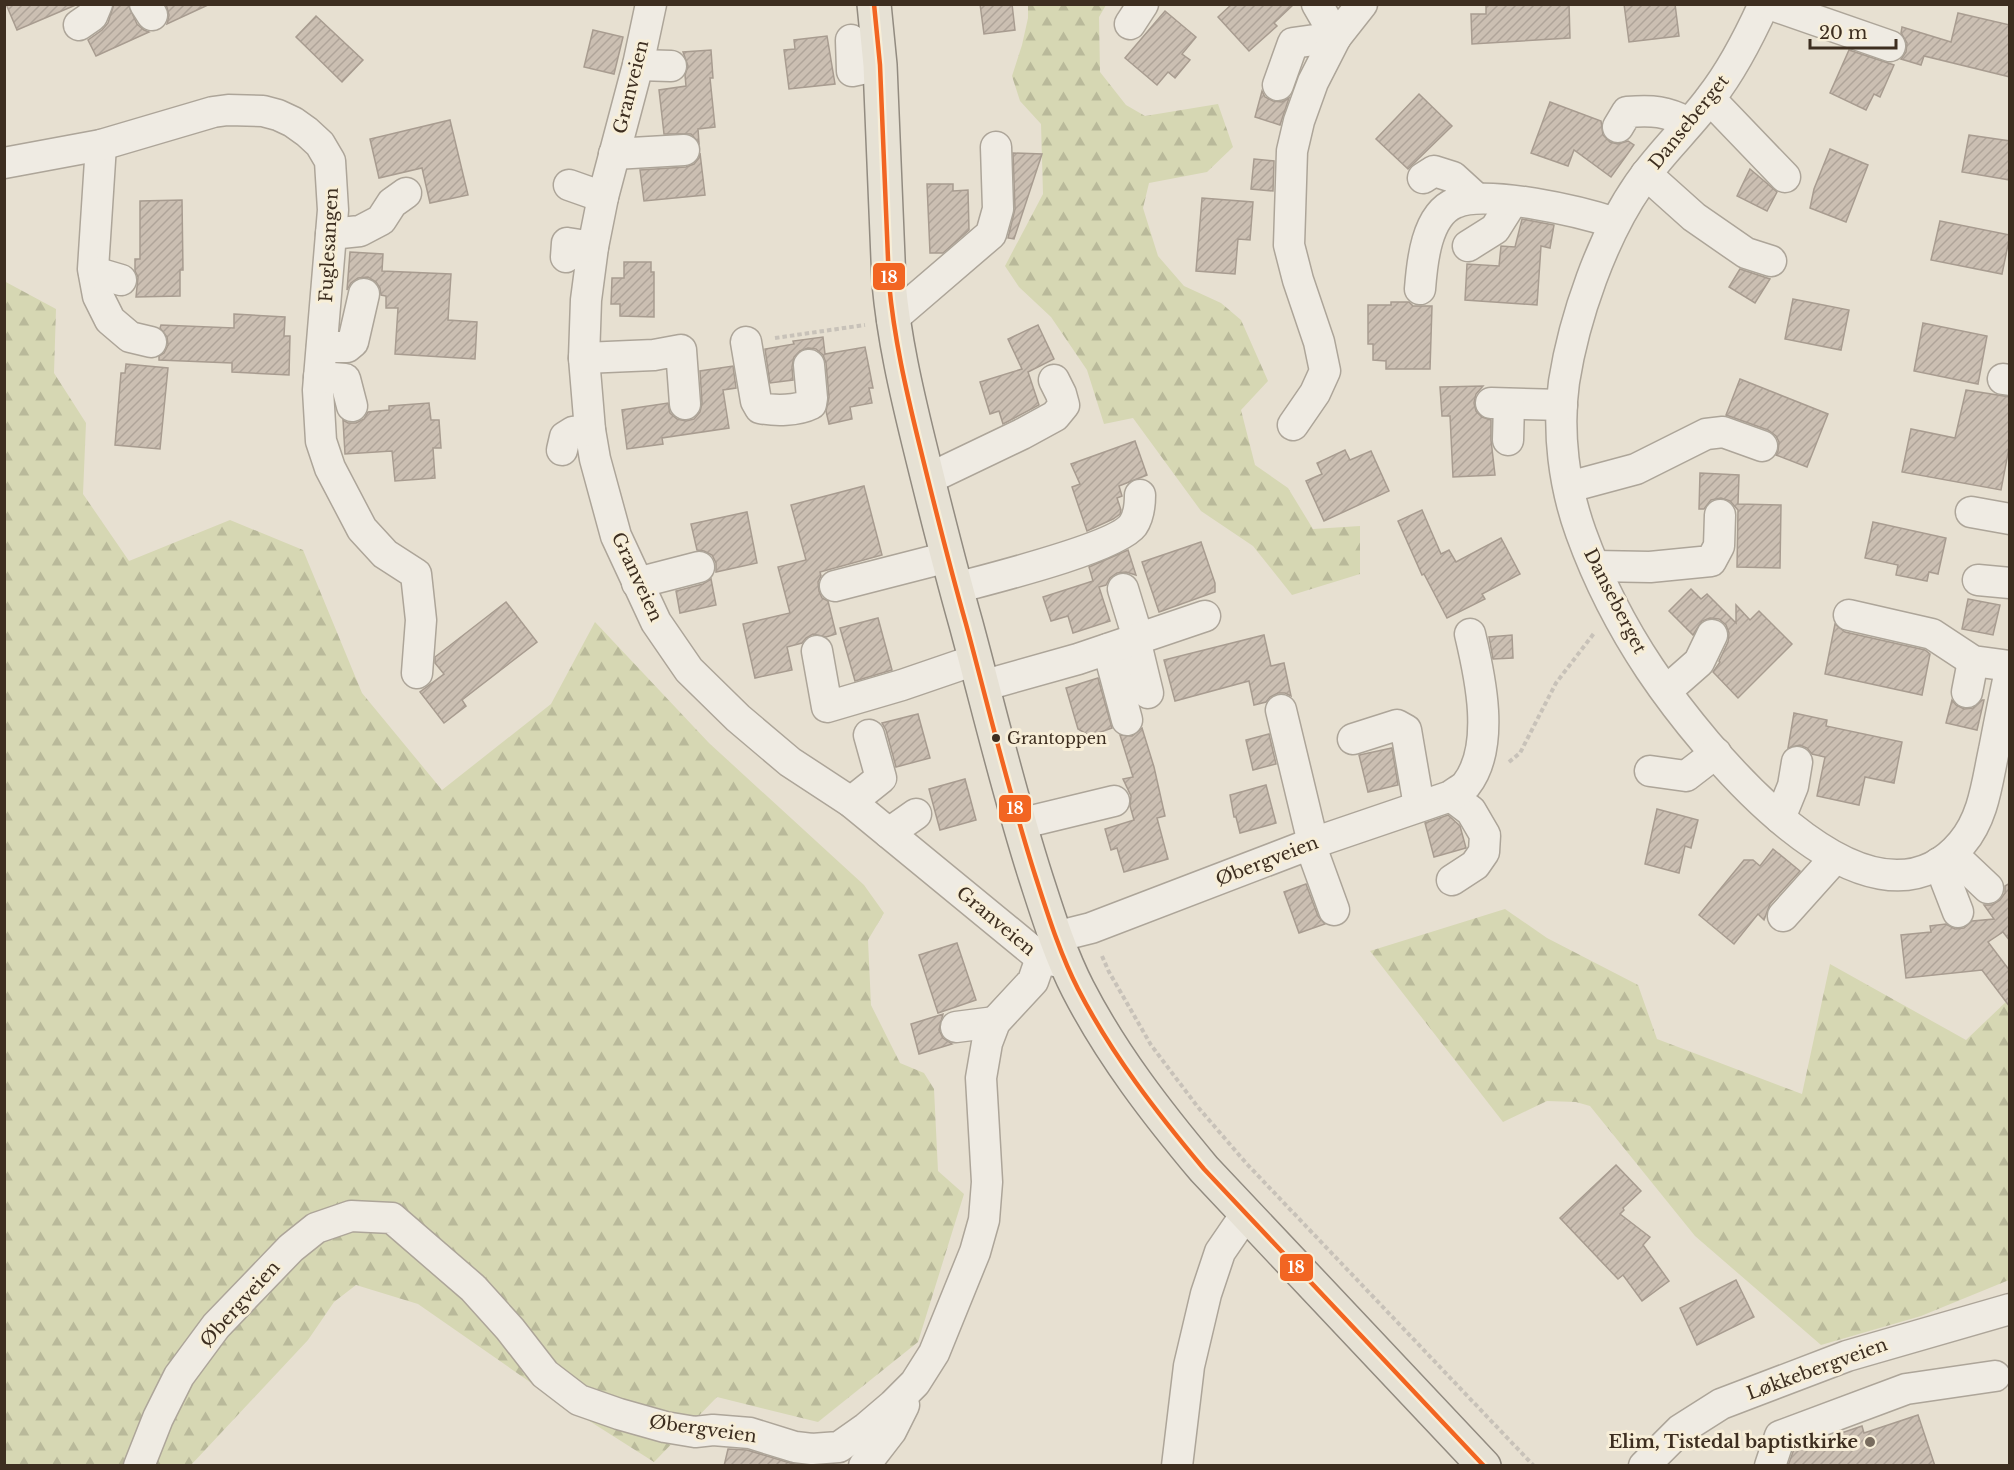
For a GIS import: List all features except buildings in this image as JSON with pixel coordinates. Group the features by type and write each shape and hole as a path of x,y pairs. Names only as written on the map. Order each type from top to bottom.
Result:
{"main road":[{"path":"874,4 880,65 892,320 900,367 978,673 1054,953 1134,1080 1204,1169 1484,1466"}],"street":[{"name":"Granveien","path":"651,4 638,65 603,197 579,252 586,300 584,358 596,423 595,459 616,536 656,622 689,670 738,718 790,762 852,802 889,833 1054,953"},
{"path":"1317,4 1336,37"},
{"path":"1293,425 1315,393 1325,371 1319,342 1292,303 1289,245 1278,206 1299,121 1313,82 1336,37 1362,4"},
{"name":"Danseberget","path":"1764,4 1729,74 1646,174 1615,223 1589,288 1572,342 1562,405 1563,452 1569,487 1581,531 1614,608 1649,668 1716,753 1780,818 1836,858 1861,870 1900,876 1918,872 1945,858 1970,834 1980,812 2005,718 2009,675"},
{"path":"1769,4 1890,46"},
{"path":"1278,85 1293,43 1336,37"},
{"path":"851,40 852,71 880,65"},
{"path":"638,65 671,66"},
{"path":"1710,99 1785,177"},
{"name":"Fuglesangen","path":"4,163 101,145 213,112 228,110 263,111 278,115 293,122 320,144 330,161 333,186 319,377 321,441 330,468 345,500 363,529 386,554 416,574 421,620 417,673"},
{"path":"1618,127 1627,112 1651,110 1671,114 1689,123"},
{"path":"101,145 107,276 98,296 110,320 130,337 151,342"},
{"path":"892,320 991,234 998,209 996,147"},
{"path":"614,154 684,150"},
{"path":"1423,178 1434,171 1453,177 1476,198"},
{"path":"1646,174 1694,217 1746,253 1771,261"},
{"path":"569,185 603,197"},
{"path":"331,234 360,231 381,220 392,203 406,193"},
{"path":"1420,289 1423,254 1436,219 1453,203 1476,198 1512,202 1615,223"},
{"path":"1468,246 1495,229 1512,202"},
{"path":"322,347 347,347 353,342 364,294"},
{"path":"746,342 756,401 760,408 769,410 804,407 811,404 809,365"},
{"path":"584,358 654,355 681,350 685,404"},
{"path":"319,377 345,379 352,406"},
{"path":"928,479 1055,416 1064,405 1054,381"},
{"path":"1508,440 1500,404 1562,405"},
{"path":"562,450 566,437 596,423"},
{"path":"1569,487 1635,469 1706,434 1724,432 1762,446"},
{"path":"835,586 952,573 1070,556 1124,533 1133,525 1140,510 1140,495"},
{"path":"1971,512 2010,519"},
{"path":"1595,566 1650,567 1711,561 1719,546 1720,515"},
{"path":"637,583 699,567"},
{"path":"1978,580 2010,583"},
{"path":"1123,589 1137,639 1148,693"},
{"path":"1848,615 1932,634 1972,661 2009,675"},
{"path":"817,651 827,707 902,685 1108,649 1205,616"},
{"path":"1470,634 1481,681 1482,721 1481,752 1472,775"},
{"path":"1666,691 1699,662 1712,635"},
{"path":"1108,649 1127,720"},
{"path":"1967,692 1972,661"},
{"path":"1281,710 1312,844 1334,910"},
{"path":"1353,739 1397,725 1406,730 1419,806"},
{"path":"852,802 881,778 869,735"},
{"path":"1650,771 1686,776 1716,753"},
{"path":"1780,818 1793,786 1797,762"},
{"name":"Øbergveien","path":"139,1466 158,1418 179,1376 216,1326 291,1248 316,1228 351,1216 392,1218 473,1288 510,1329 545,1374 579,1400 665,1427 695,1432 713,1430 750,1433 795,1447 812,1449 839,1447 866,1428 915,1383 934,1353 975,1252 984,1220 987,1182 981,1078 985,1050 995,1022 1033,981 1054,953 1091,928 1312,844 1451,796 1464,787 1472,775"},
{"path":"1451,796 1471,811 1485,834 1484,852 1475,866 1452,880"},
{"path":"1019,824 1114,801"},
{"path":"889,833 916,814"},
{"path":"1783,916 1836,858"},
{"path":"1945,858 1988,888"},
{"path":"1945,858 1958,912"},
{"path":"956,1027 995,1022"},
{"path":"1177,1466 1189,1366 1206,1294 1220,1252 1246,1214"},
{"name":"Løkkebergveien","path":"1644,1466 1680,1431 1721,1404 1847,1356 2010,1309"},
{"path":"1770,1466 1780,1436 1906,1389 1995,1376"},
{"path":"864,1466 891,1431 915,1383"}],"path":[{"path":"746,342 892,320"},
{"path":"1472,775 1507,764 1520,753 1556,683 1614,608"}],"green space":[{"path":"1028,5 1106,5 1099,17 1100,72 1126,105 1145,116 1218,104 1233,147 1207,172 1149,183 1143,208 1158,256 1184,286 1221,303 1241,320 1268,381 1241,410 1255,465 1288,488 1313,529 1360,526 1360,574 1292,595 1253,546 1201,511 1133,418 1104,424 1087,370 1051,317 1019,287 1005,266 1043,194 1041,124 1020,101 1012,76 1022,45 1028,18"},
{"path":"4,281 56,309 54,373 86,423 83,494 129,561 230,520 303,550 362,693 442,790 551,704 595,622 709,743 864,885 884,913 868,940 871,1005 900,1063 924,1073 934,1089 938,1171 964,1194 918,1342 818,1422 717,1397 654,1462 550,1396 418,1304 356,1285 334,1302 308,1340 191,1465 5,1465"},
{"path":"1505,909 1547,938 1638,985 1657,1039 1802,1094 1830,964 1966,1040 2009,999 2009,1280 1921,1316 1821,1345 1695,1236 1590,1106 1576,1102 1547,1101 1503,1122 1370,951"}],"transit line":[{"name":"18","path":"874,4 880,65 889,283 901,364 942,534 1008,783 1036,878 1066,962 1078,989 1105,1037 1169,1127 1204,1169 1484,1466"}],"place":[{"name":"Grantoppen","path":"996,738"},
{"name":"Elim, Tistedal baptistkirke","path":"1870,1442"}]}
